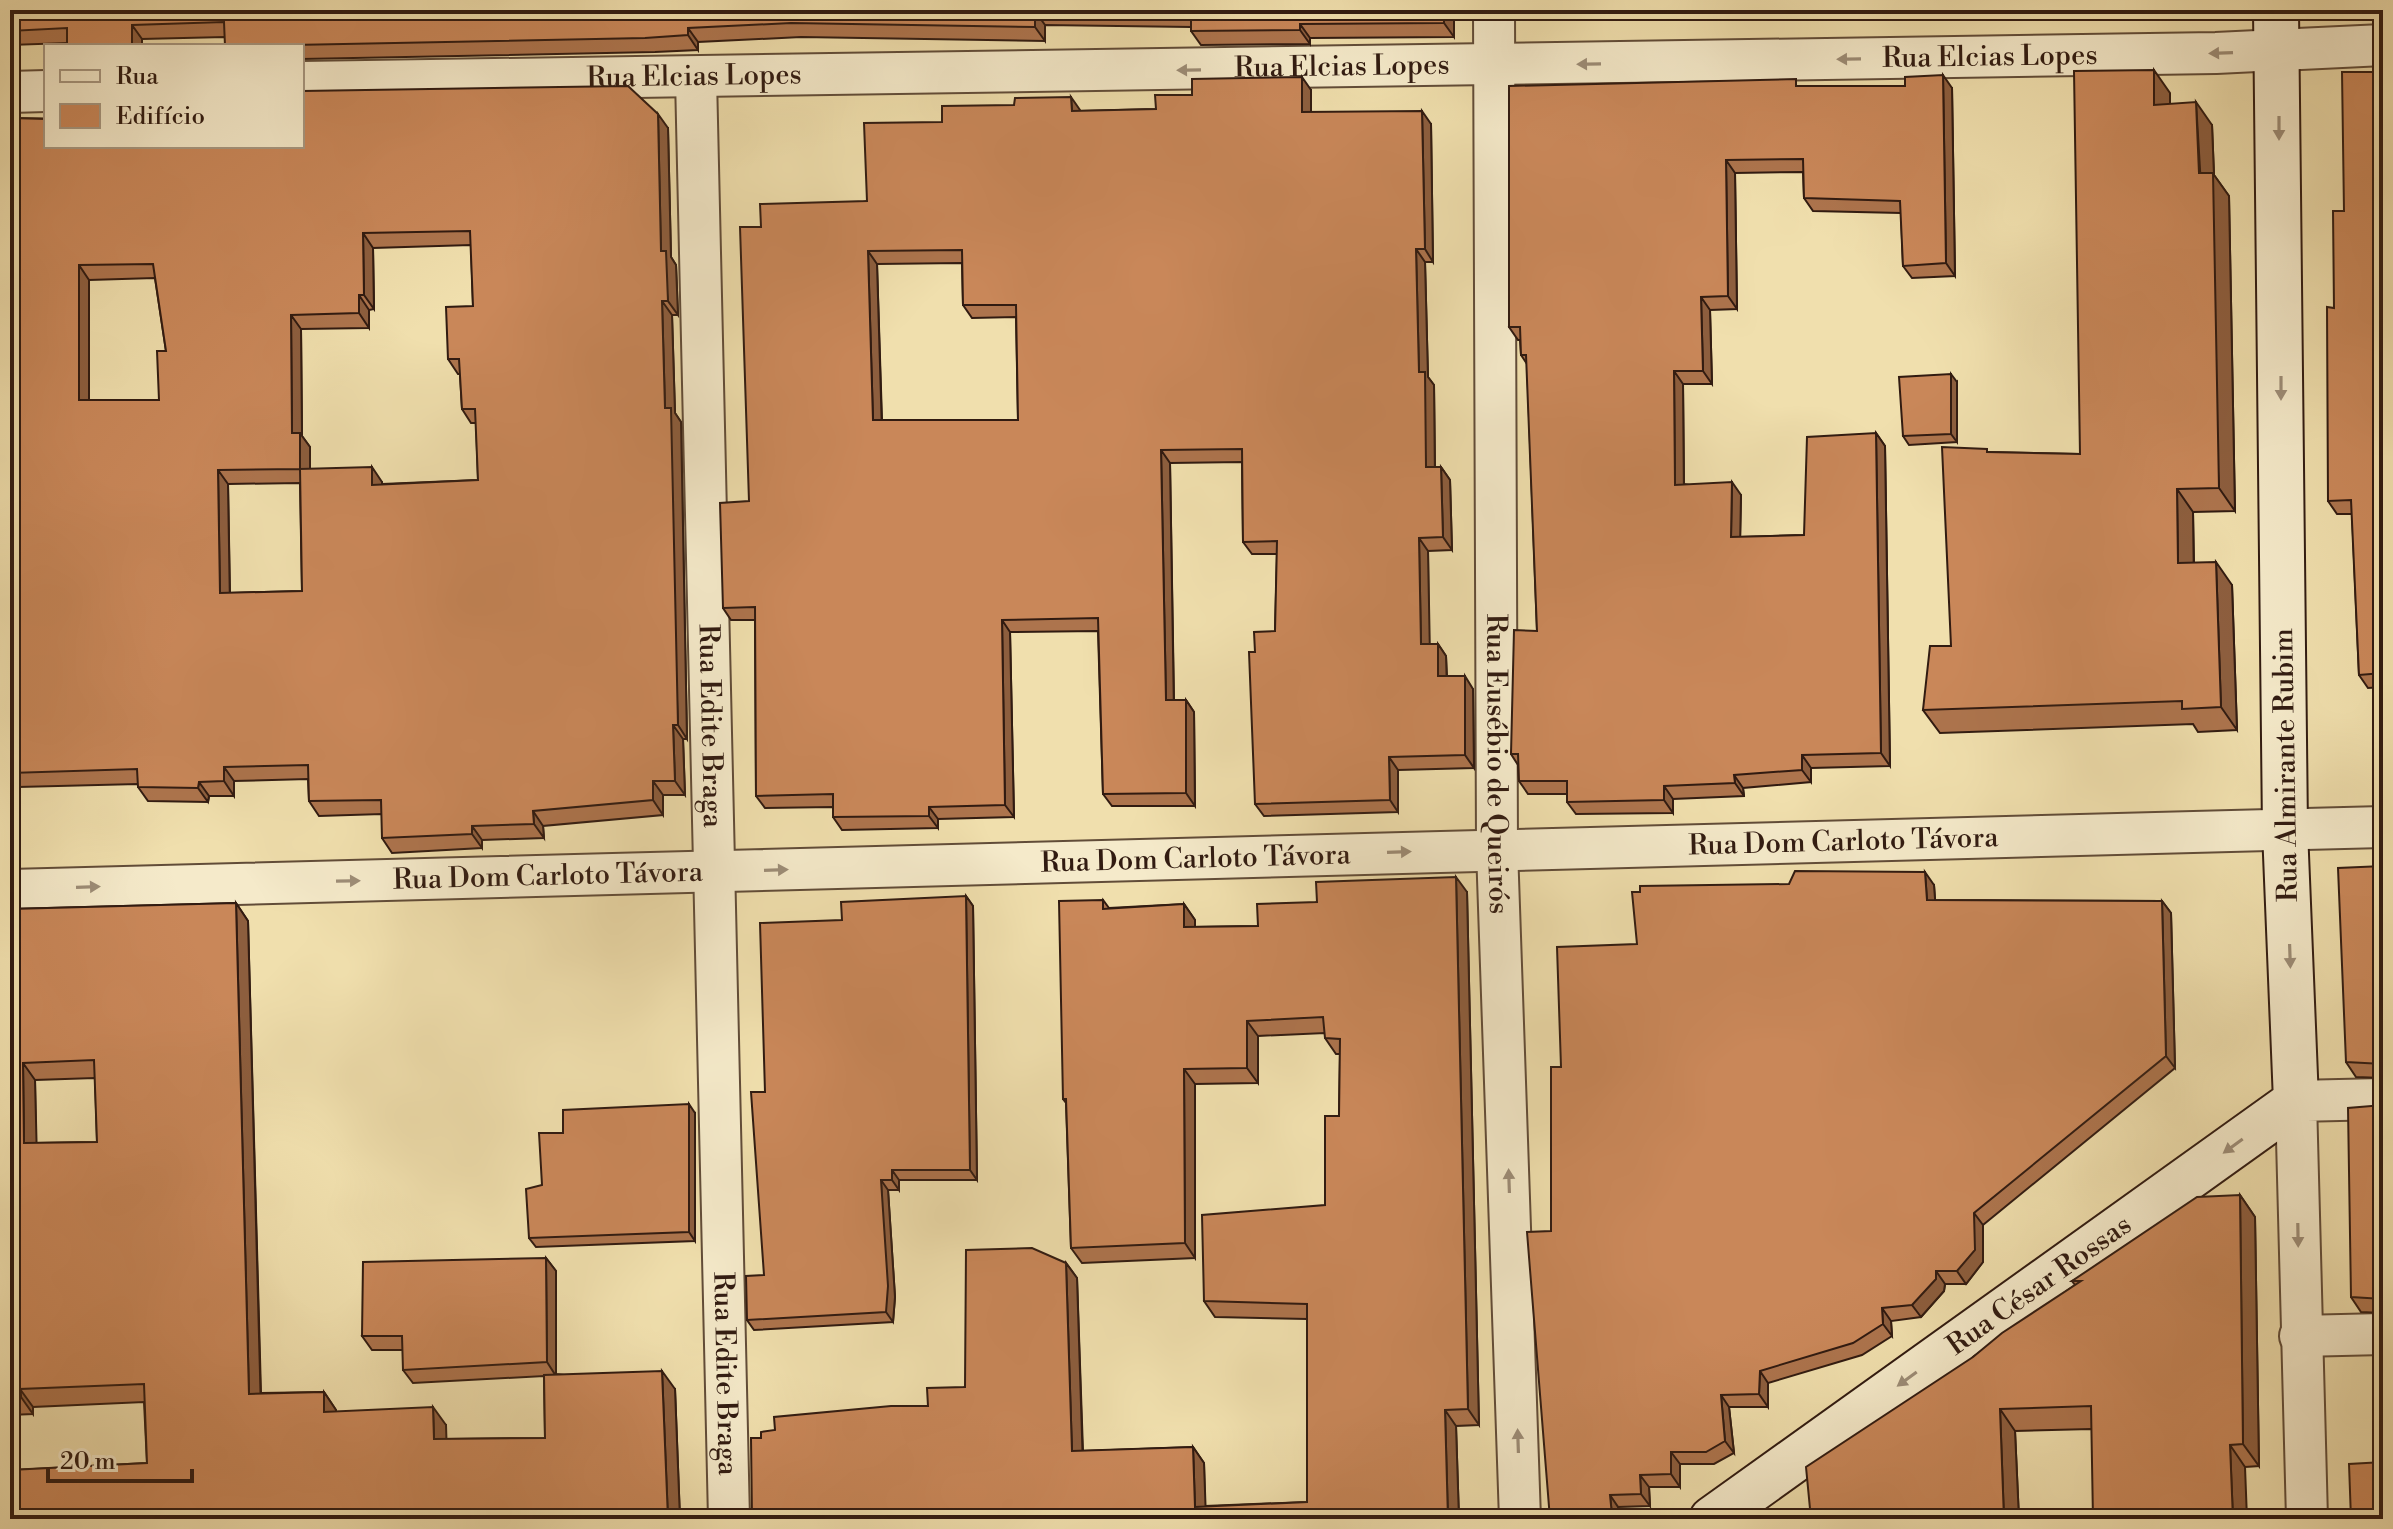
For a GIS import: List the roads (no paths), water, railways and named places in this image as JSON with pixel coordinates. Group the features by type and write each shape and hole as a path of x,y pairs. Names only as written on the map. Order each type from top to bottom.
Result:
{"main road":[{"name":"Rua Almirante Rubim","path":"2277,30 2285,830 2296,1101"},
{"name":"Rua César Rossas","path":"1712,1519 2296,1101"}],"street":[{"name":"Rua Eusébio de Queirós","path":"1494,10 1497,849 1520,1519"},
{"name":"Rua Elcias Lopes","path":"304,82 1495,66 2277,30 2383,45"},
{"name":"Rua Edite Braga","path":"696,78 729,1519"},
{"path":"10,92 44,91"},
{"name":"Rua Dom Carloto Távora","path":"10,890 2383,827"},
{"path":"2296,1101 2383,1099"},
{"name":"Rua Almirante Rubim","path":"2296,1101 2307,1519"},
{"path":"2300,1336 2383,1334"}]}
